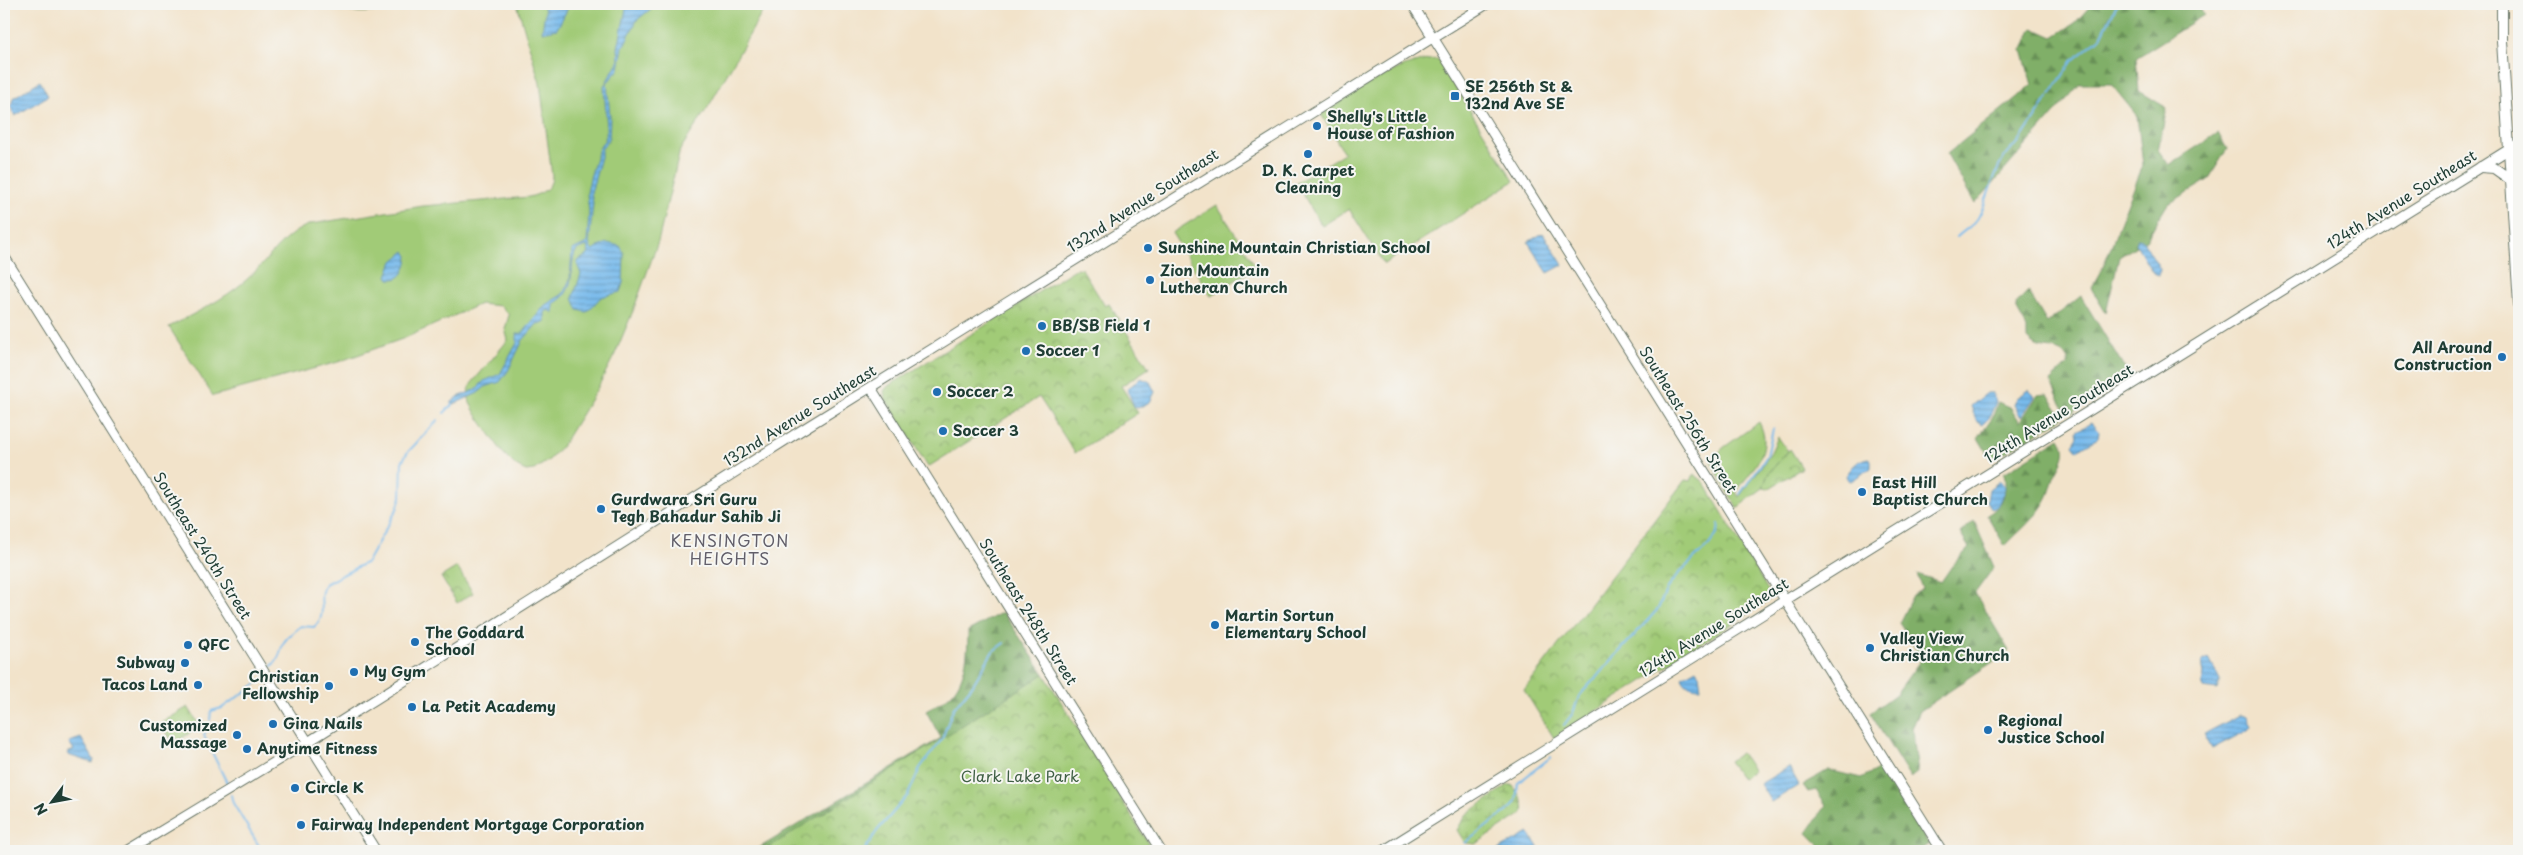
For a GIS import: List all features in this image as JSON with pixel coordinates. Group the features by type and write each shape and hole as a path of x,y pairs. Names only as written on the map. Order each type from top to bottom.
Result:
{"main road":[{"name":"Southeast 256th Street","path":"1412,4 1942,851"},
{"name":"132nd Avenue Southeast","path":"128,851 308,742 1432,36 1487,4"},
{"path":"2502,4 2502,42 2519,304"},
{"name":"124th Avenue Southeast","path":"1383,851 2519,143"},
{"path":"2481,167 2494,168 2511,180"},
{"name":"Southeast 240th Street","path":"4,256 376,851"},
{"name":"Southeast 248th Street","path":"871,388 1161,851"}],"green space":[{"path":"310,4 409,4 371,12 348,12"},
{"path":"517,4 767,4 710,104 680,150 658,242 633,311 615,354 597,389 562,446 549,460 534,470 526,471 516,466 503,453 470,403 468,393 471,384 508,340 505,329 509,315 501,306 480,304 405,338 338,362 213,396 169,327 236,288 253,274 283,241 292,234 311,224 423,206 529,197 548,188 552,181 552,176 540,83"},
{"path":"2092,4 2197,4 2204,15 2136,58 2139,91 2167,108 2158,150 2169,165 2218,133 2227,149 2208,180 2167,205 2146,240 2119,257 2106,313 2091,288 2103,267 2143,165 2137,116 2111,84 2080,84 1975,204 1947,154 2032,85 2022,50 2033,28 2053,37 2075,23"},
{"path":"1438,59 1514,181 1384,264 1349,209 1322,226 1296,183 1344,153 1321,114 1377,79 1407,65"},
{"path":"1217,205 1256,267 1211,296 1172,233"},
{"path":"1077,268 1082,269 1105,306 1109,304 1149,368 1121,386 1138,413 1075,453 1039,397 928,467 885,398 884,391 887,387"},
{"path":"2028,291 2047,323 2081,296 2127,372 2124,379 2072,413 2064,409 2050,381 2068,364 2068,359 2059,351 2037,346 2027,339 2027,328 2017,310 2016,304"},
{"path":"2048,394 2063,418 1996,458 1989,456 1978,438 1993,416 1998,402 2011,408 2020,422 2038,395"},
{"path":"1759,422 1763,432 1763,451 1736,492 1739,497 1769,456 1778,437 1788,451 1768,474 1763,488 1737,508 1711,462 1723,448"},
{"path":"2060,438 2064,449 2063,458 2048,496 2035,516 2005,546 1987,515 1998,507 2001,502 2005,492 2004,473"},
{"path":"1790,449 1802,468 1768,489 1763,488 1768,474"},
{"path":"1694,474 1704,482 1769,592 1768,601 1554,738 1524,690 1685,480 1691,481"},
{"path":"1974,521 1994,567 1975,593 2009,651 1920,711 1912,728 1918,772 1910,778 1870,713 1896,694 1922,658 1899,623 1913,595 1922,589 1917,574 1941,582 1952,566 1969,548 1960,533"},
{"path":"457,567 473,593 457,603 441,577"},
{"path":"1003,612 1044,674 955,730 886,851 754,851 941,738 926,711 947,698 955,690 965,666 968,631"},
{"name":"Clark Lake Park","path":"1044,674 1153,851 763,851"},
{"path":"188,707 200,726 173,744 161,723"},
{"path":"1741,753 1754,771 1743,778 1739,776 1729,761"},
{"path":"1880,768 1929,844 1918,851 1871,851 1868,846 1855,851 1817,851 1822,848 1807,833 1826,806 1816,790 1808,792 1803,785 1828,770 1861,778"},
{"path":"1508,785 1512,785 1521,798 1524,809 1523,813 1476,844 1465,843 1457,830 1466,815"}],"water":[{"path":"543,4 570,4 557,29 542,32 545,12"},
{"path":"627,4 657,4 637,20 623,47 619,69 607,83 610,117 609,139 601,150 601,157 591,193 593,203 589,244 592,250 607,243 620,246 624,253 623,283 620,292 601,297 587,312 578,310 573,298 581,274 577,264 579,260 589,254 587,246 577,250 573,259 569,288 562,298 554,304 554,313 549,310 545,312 545,322 537,324 523,340 508,371 500,382 485,387 478,393 452,405 451,403 458,397 475,390 484,381 500,374 517,343 517,334 523,333 545,305 563,294 570,279 572,250 587,243 589,212 587,193 599,148 605,139 607,130 604,86 619,60 618,48"},
{"path":"40,81 48,96 15,116 11,107 13,98"},
{"path":"1543,233 1563,265 1548,273 1528,242"},
{"path":"2138,238 2142,239 2160,269 2159,275 2153,273 2136,244"},
{"path":"405,251 408,256 407,265 401,276 389,279 387,276 393,261"},
{"path":"1141,378 1150,382 1155,392 1150,402 1138,408 1134,406 1127,389"},
{"path":"2029,390 2035,397 2021,417 2014,405 2017,398"},
{"path":"1987,393 1992,393 1996,402 1989,418 1982,425 1976,420 1971,406"},
{"path":"2091,423 2099,432 2098,438 2077,450 2073,445 2078,437 2077,431"},
{"path":"1868,458 1871,460 1871,468 1851,481 1848,480 1846,476 1853,467 1861,460"},
{"path":"2000,481 2004,486 2003,496 2000,503 1992,509 1987,501 1989,489"},
{"path":"2209,659 2220,680 2217,690 2204,688 2202,683 2204,675 2202,661"},
{"path":"1696,669 1699,674 1701,688 1690,686 1685,683 1682,677"},
{"path":"2240,715 2246,717 2251,726 2248,730 2212,749 2204,734"},
{"path":"81,738 94,760 93,763 68,755 67,753 74,750 69,742"},
{"path":"1789,767 1799,785 1771,802 1760,784"},
{"path":"1529,833 1538,847 1538,851 1496,851"}],"waterway":[{"path":"1957,237 1977,219 2004,158 2017,145 2073,60 2101,37 2117,4"},
{"path":"444,413 453,404"},
{"path":"272,666 278,658 284,641 289,636 301,626 314,627 319,622 322,611 321,595 325,584 367,562 397,509 401,497 402,462 407,453 438,420"},
{"path":"1740,494 1767,456 1773,429"},
{"path":"1564,725 1573,713 1579,696 1658,609 1667,588 1680,572 1709,545 1718,532 1719,524"},
{"path":"864,851 877,831 908,795 920,768 942,739 953,709 972,686 993,651 1004,643"},
{"path":"210,720 211,711 222,708 259,682"},
{"path":"207,729 204,734 205,738 228,785"},
{"path":"1465,843 1511,808 1516,801 1518,783 1551,757"},
{"path":"231,795 233,803 262,851"}],"place":[{"name":"SE 256th St & 132nd Ave SE","path":"1455,96"},
{"name":"Shelly's Little House of Fashion","path":"1317,126"},
{"name":"D. K. Carpet Cleaning","path":"1308,154"},
{"name":"Sunshine Mountain Christian School","path":"1148,248"},
{"name":"Zion Mountain Lutheran Church","path":"1150,280"},
{"name":"BB/SB Field 1","path":"1042,326"},
{"name":"Soccer 1","path":"1026,351"},
{"name":"All Around Construction","path":"2502,357"},
{"name":"Soccer 2","path":"937,392"},
{"name":"Soccer 3","path":"943,431"},
{"name":"East Hill Baptist Church","path":"1862,492"},
{"name":"Gurdwara Sri Guru Tegh Bahadur Sahib Ji","path":"601,509"},
{"name":"Martin Sortun Elementary School","path":"1215,625"},
{"name":"The Goddard School","path":"415,642"},
{"name":"QFC","path":"188,645"},
{"name":"Valley View Christian Church","path":"1870,648"},
{"name":"Subway","path":"185,663"},
{"name":"My Gym","path":"354,672"},
{"name":"Tacos Land","path":"198,685"},
{"name":"Christian Fellowship","path":"329,686"},
{"name":"La Petit Academy","path":"412,707"},
{"name":"Gina Nails","path":"273,724"},
{"name":"Regional Justice School","path":"1988,730"},
{"name":"Customized Massage","path":"237,735"},
{"name":"Anytime Fitness","path":"247,749"},
{"name":"Circle K","path":"295,788"},
{"name":"Fairway Independent Mortgage Corporation","path":"301,825"}],"district":[{"name":"KENSINGTON HEIGHTS","path":"730,550"}]}
